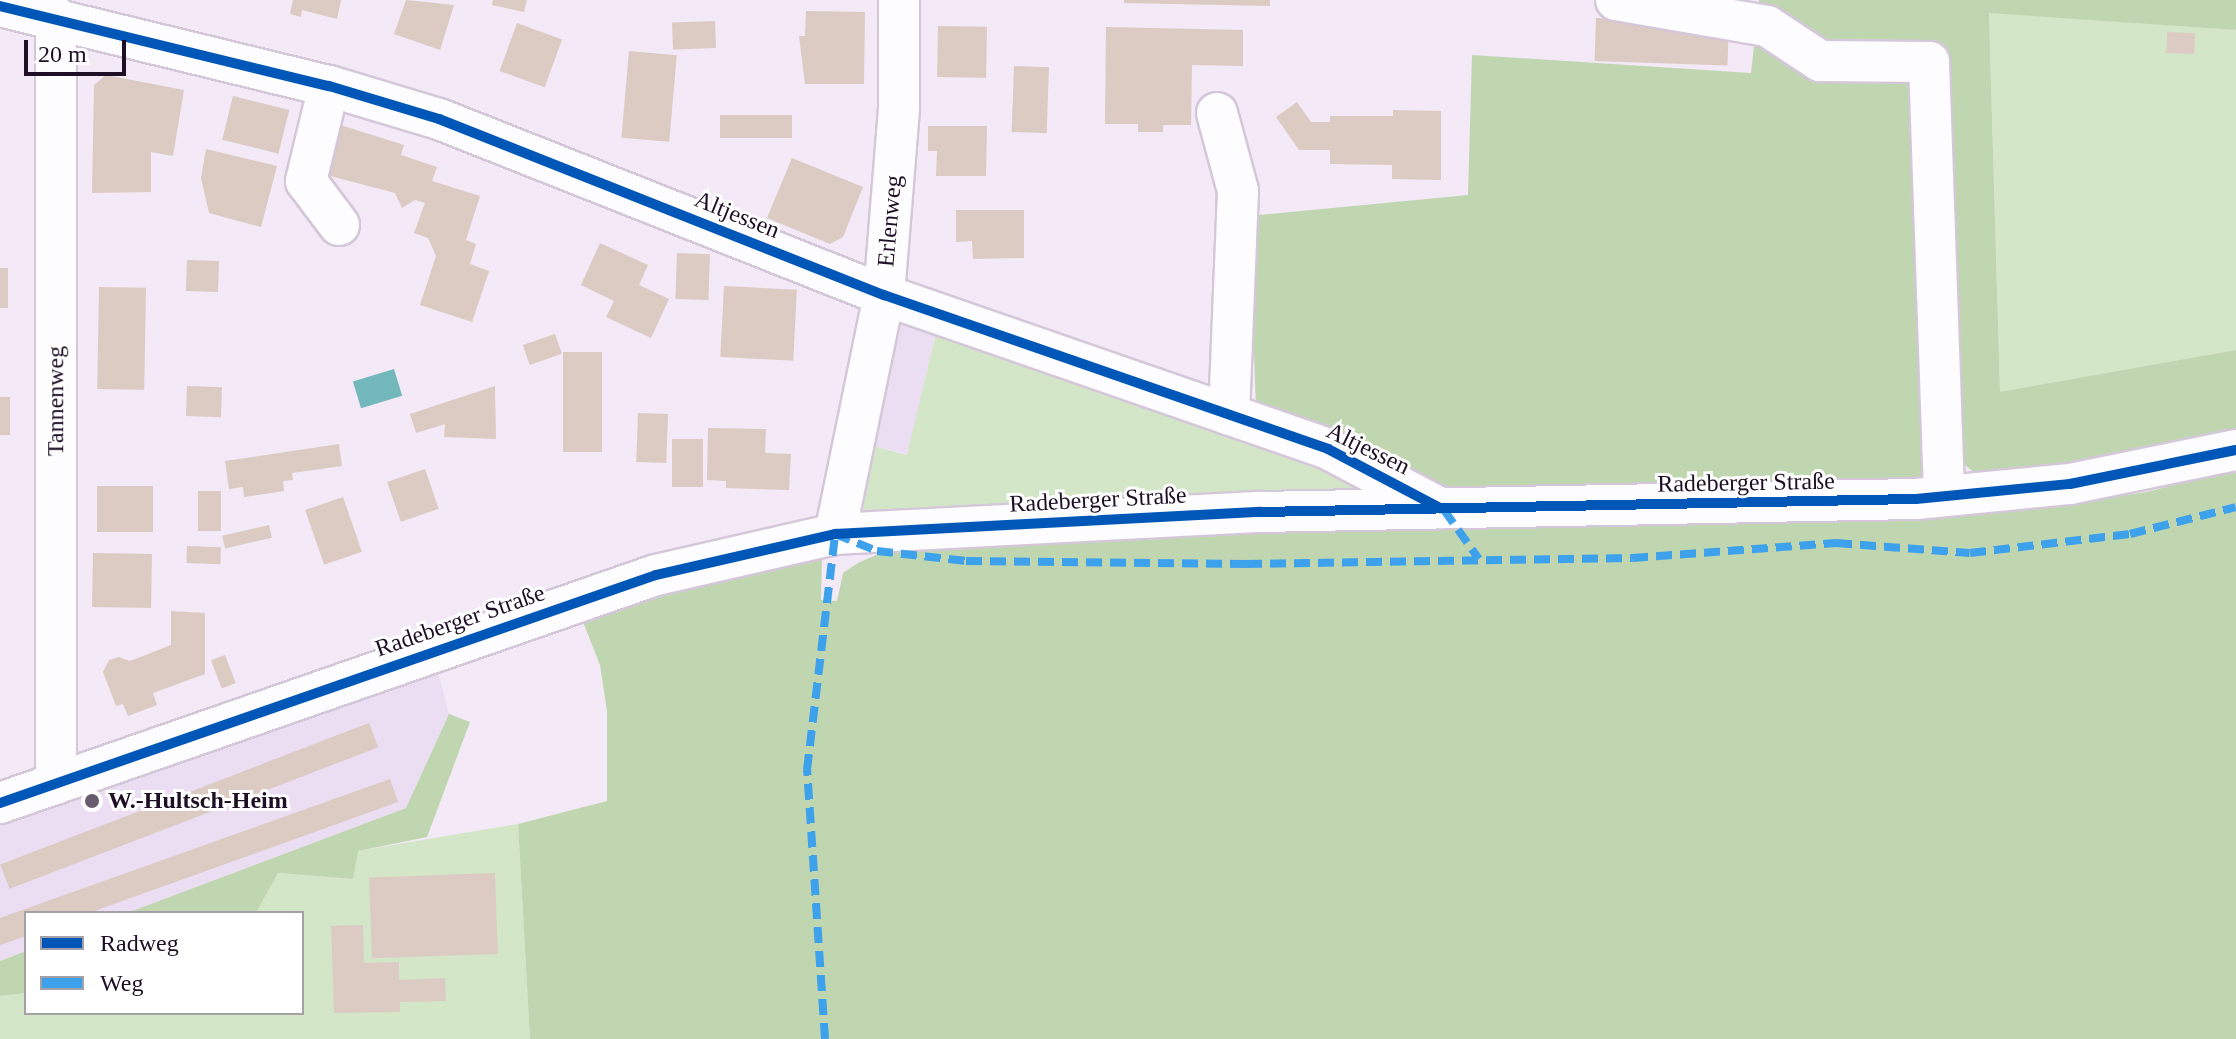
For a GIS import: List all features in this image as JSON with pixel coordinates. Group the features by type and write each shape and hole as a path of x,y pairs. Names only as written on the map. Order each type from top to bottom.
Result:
{"street":[{"name":"Erlenweg","path":"835,534 884,295 899,108 899,0"},
{"path":"1616,0 1767,26 1820,61 1929,62 1944,496"},
{"name":"Altjessen","path":"28,8 329,86 439,119 884,295 1328,449 1444,510"},
{"name":"Tannenweg","path":"28,8 56,784"},
{"path":"329,86 306,181 339,225"},
{"path":"1217,113 1238,191 1229,415"},
{"name":"Radeberger Straße","path":"0,803 656,575 835,534 1260,512 1944,496 2084,482 2236,450"}],"shaded area":[{"path":"888,318 937,329 908,454 859,443"},
{"path":"437,669 449,714 406,808 132,911 24,911 24,952 0,961 0,827"}],"green space":[{"path":"1759,0 2236,0 2236,30 1989,13 2000,392 2236,350 2236,432 2070,466 1976,474 1958,459 1933,477 1447,494 1256,408 1249,216 1468,195 1472,55 1751,73"},
{"path":"1989,12 2236,30 2236,350 2000,393"},
{"path":"937,329 1361,480 1367,493 865,510 853,503 862,443 907,455"},
{"path":"2236,469 2236,1039 530,1039 518,824 607,801 607,711 600,665 581,617 656,593 822,556 821,600 837,601 843,573 858,563 892,548 969,540 2073,502 2147,492"},
{"path":"449,714 470,722 427,837 358,851 353,879 278,873 257,911 132,911 406,808"},
{"path":"518,824 530,1039 0,1039 0,996 24,993 24,1015 304,1015 304,911 257,911 278,873 352,879 357,851"},
{"path":"24,952 24,993 0,996 0,961"}],"water":[{"path":"394,369 402,396 361,408 353,382"}],"building":[{"path":"293,0 341,0 337,19 302,10 301,17 290,14"},
{"path":"406,0 454,5 440,50 394,34"},
{"path":"493,0 527,0 524,12 492,5"},
{"path":"1124,0 1270,0 1270,6 1124,3"},
{"path":"806,11 865,12 864,84 805,84 799,36 805,36"},
{"path":"1596,18 1729,23 1727,66 1594,61"},
{"path":"715,21 716,48 673,49 672,23"},
{"path":"517,23 562,39 545,87 500,71"},
{"path":"938,26 987,27 986,78 937,77"},
{"path":"1106,27 1243,30 1243,66 1192,65 1191,125 1163,125 1163,132 1138,132 1138,124 1105,124"},
{"path":"2167,32 2195,33 2194,54 2166,53"},
{"path":"629,51 677,55 669,142 621,138"},
{"path":"1014,66 1049,67 1047,133 1012,132"},
{"path":"106,75 184,90 173,156 151,152 151,192 92,193 94,85"},
{"path":"233,96 289,110 278,154 222,140"},
{"path":"1297,102 1311,122 1330,122 1330,116 1393,116 1393,110 1441,111 1441,180 1392,179 1392,165 1330,164 1330,150 1299,150 1276,117"},
{"path":"720,115 792,115 792,138 720,138"},
{"path":"334,123 404,145 401,155 437,167 432,181 480,196 466,240 476,244 470,264 489,271 472,322 420,305 436,256 428,238 414,233 425,203 415,200 402,208 395,193 319,173"},
{"path":"928,126 987,126 986,176 936,176 937,151 928,151"},
{"path":"206,149 277,166 261,227 209,213 201,178"},
{"path":"792,158 863,187 843,237 830,244 767,218"},
{"path":"956,210 1024,210 1024,258 973,259 972,241 956,242"},
{"path":"600,243 648,265 639,285 669,299 651,338 606,317 614,301 581,285"},
{"path":"677,253 710,254 708,300 675,299"},
{"path":"187,260 219,261 218,292 186,291"},
{"path":"0,268 8,268 8,308 0,308"},
{"path":"724,286 797,290 793,361 720,357"},
{"path":"99,287 146,288 144,390 97,389"},
{"path":"555,334 562,354 530,365 523,345"},
{"path":"563,352 602,352 602,452 563,452"},
{"path":"187,386 222,387 221,417 186,416"},
{"path":"495,386 496,439 444,437 445,424 416,433 410,414"},
{"path":"0,397 10,397 10,435 0,435"},
{"path":"638,413 668,414 666,463 636,462"},
{"path":"708,428 766,429 765,453 791,454 789,490 726,488 726,481 707,480"},
{"path":"672,439 703,439 703,487 672,487"},
{"path":"339,444 342,466 292,473 293,480 283,481 284,491 244,497 243,487 229,489 225,461"},
{"path":"425,469 439,509 401,522 387,482"},
{"path":"97,486 153,486 153,532 97,532"},
{"path":"198,491 221,491 221,531 198,531"},
{"path":"343,497 362,552 324,565 305,510"},
{"path":"269,525 272,538 225,548 222,536"},
{"path":"187,546 221,547 220,564 186,563"},
{"path":"93,553 152,554 151,608 92,607"},
{"path":"171,611 205,613 205,674 153,693 157,705 128,716 123,704 116,706 103,672 109,660 119,657 130,661 171,645"},
{"path":"225,655 236,683 222,688 211,660"},
{"path":"369,723 378,747 10,889 0,865"},
{"path":"390,779 398,802 95,911 24,911 24,937 0,945 0,918"},
{"path":"495,873 498,954 372,958 369,877"},
{"path":"363,925 364,963 399,962 399,980 445,978 446,1001 400,1002 400,1012 334,1013 331,926"}],"marked path":[{"path":"825,1039 807,770 835,534 877,551 966,561 1246,564 1632,558 1836,543 1970,553 2130,534 2236,507"},
{"path":"1444,510 1479,559"}],"cycle path":[{"path":"0,6 329,86 439,119 884,295 1328,449 1440,508"},
{"path":"0,803 656,575 835,534 1260,512 1916,499 2070,484 2236,450"}],"place":[{"name":"W.-Hultsch-Heim","path":"92,801"}]}
